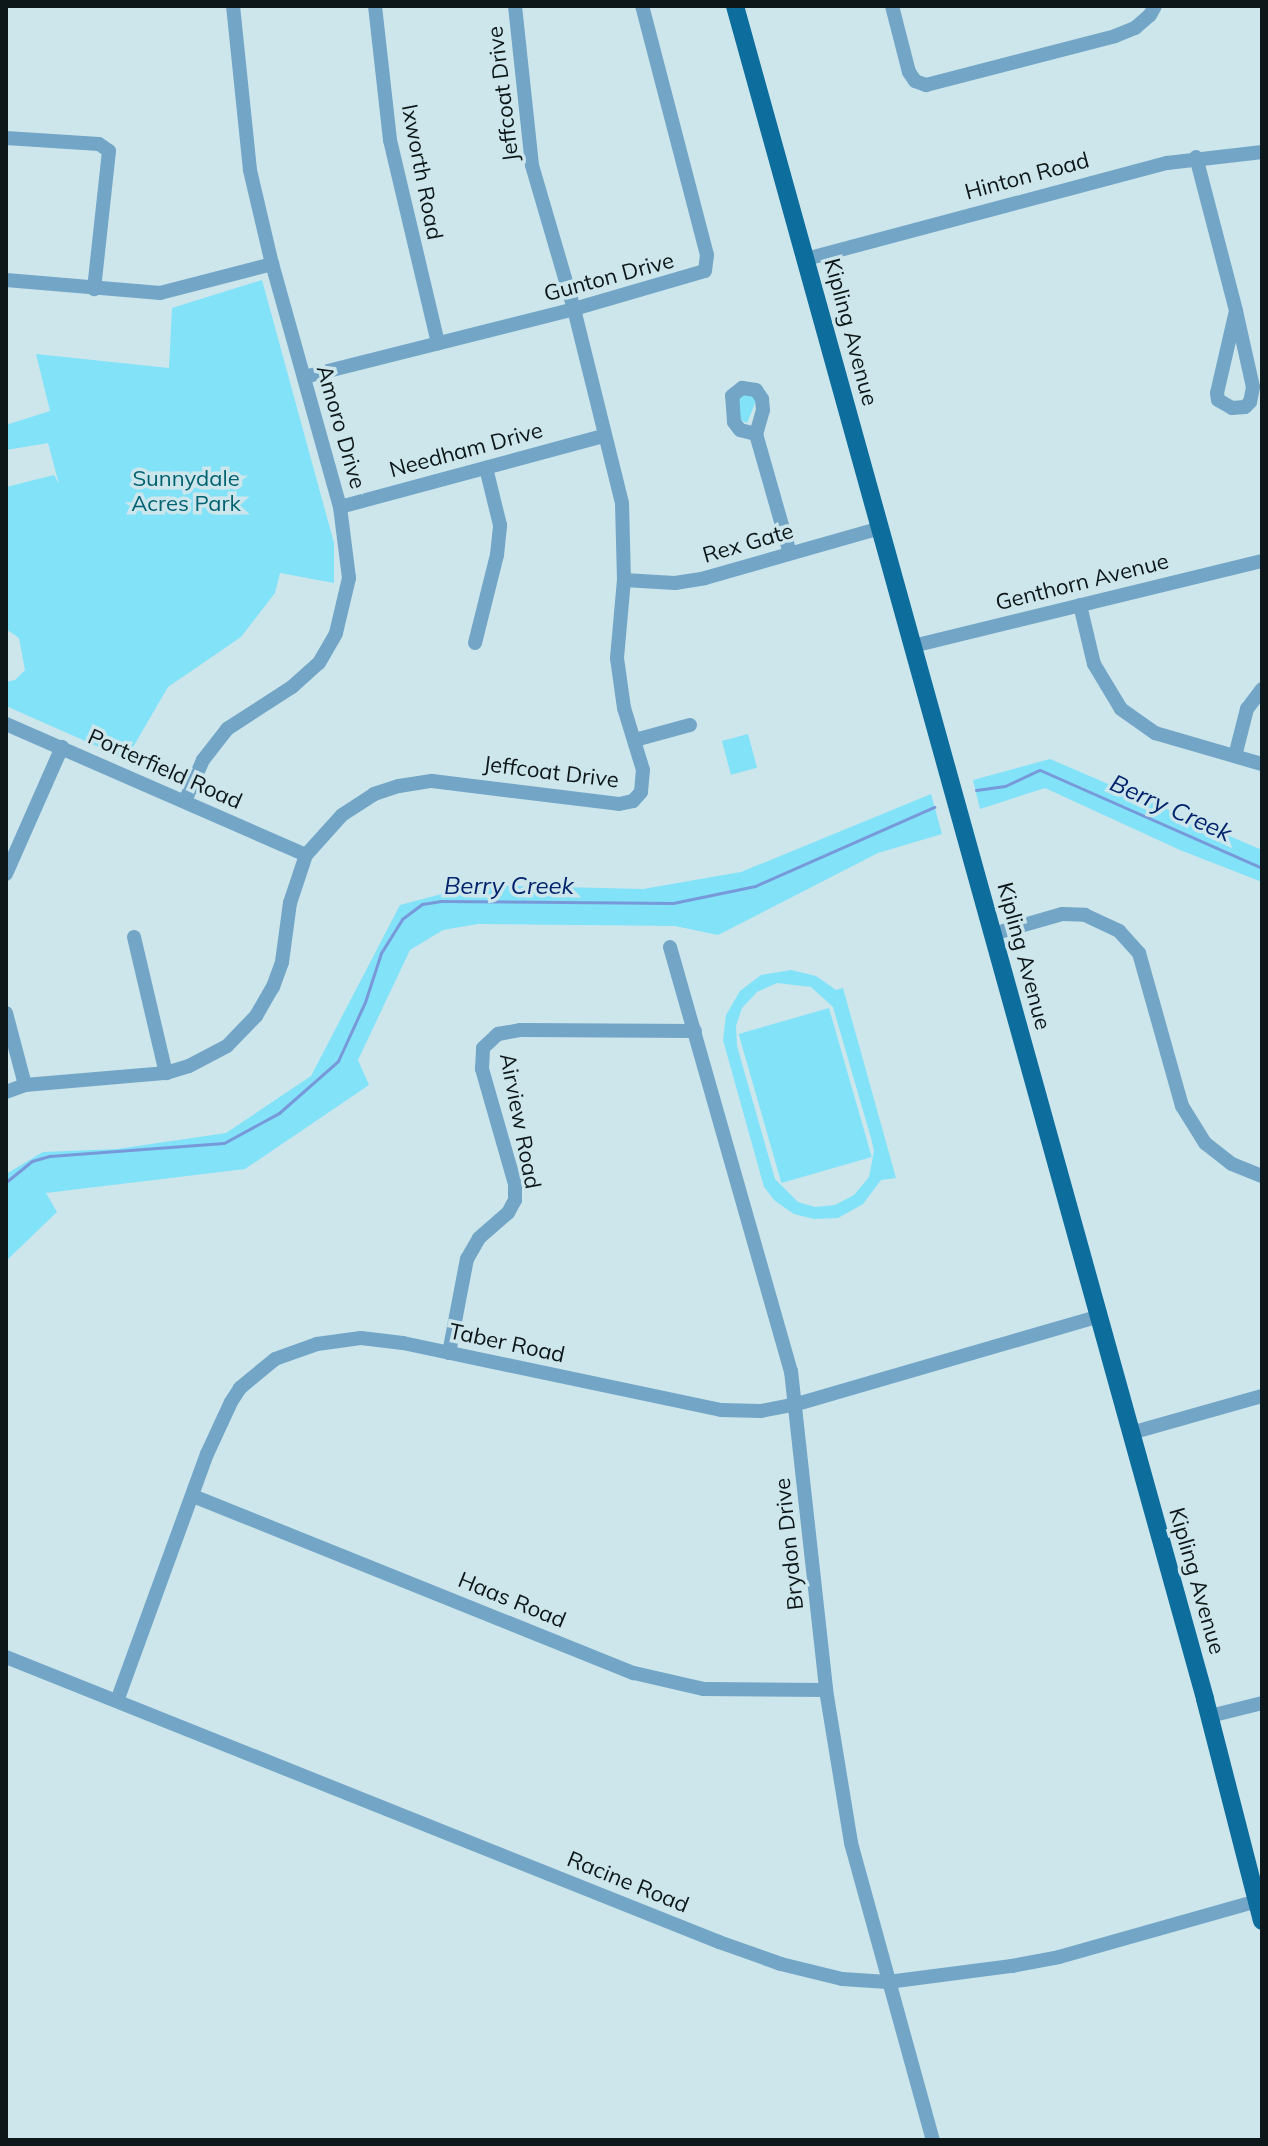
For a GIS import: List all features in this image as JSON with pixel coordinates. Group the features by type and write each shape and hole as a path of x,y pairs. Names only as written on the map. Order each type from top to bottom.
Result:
{"main road":[{"name":"Kipling Avenue","path":"735,6 1210,1716 1262,1921"}],"street":[{"name":"Amoro Drive","path":"185,801 214,743 227,729 308,675 329,647 336,633 349,578 340,507 272,264 250,170 233,6"},
{"name":"Ixworth Road","path":"375,6 392,153 438,343"},
{"name":"Jeffcoat Drive","path":"6,1092 25,1085 166,1073 189,1066 227,1046 263,1006 282,962 290,903 306,855 332,824 352,807 386,790 413,783 454,782 628,803 640,795 644,782 624,708 617,658 624,580 622,503 574,309 532,165 515,6"},
{"name":"Gunton Drive","path":"304,377 574,309 705,271 707,255 642,6"},
{"path":"892,6 909,72 915,81 926,85 1115,36 1135,28 1155,6"},
{"path":"6,138 99,144 109,151 94,289"},
{"name":"Hinton Road","path":"806,259 1004,204 1196,157 1262,152"},
{"path":"1196,157 1236,311 1253,387 1250,402 1245,407 1232,408 1218,400 1217,393 1236,311"},
{"path":"6,280 160,293 272,264"},
{"path":"756,434 790,553"},
{"name":"Needham Drive","path":"340,507 604,436"},
{"path":"475,643 497,555 500,525 486,468"},
{"name":"Rex Gate","path":"624,580 690,581 881,528"},
{"name":"Genthorn Avenue","path":"913,646 1262,561"},
{"path":"1080,605 1094,664 1121,709 1155,733 1262,764"},
{"path":"1235,756 1247,709 1262,689"},
{"name":"Porterfield Road","path":"6,724 306,855"},
{"path":"635,740 690,725"},
{"path":"6,874 10,850 62,747"},
{"path":"993,934 1062,914 1085,915 1119,931 1139,953 1182,1106 1205,1143 1232,1164 1262,1176"},
{"path":"134,937 166,1073"},
{"name":"Brydon Drive","path":"670,947 791,1371 826,1690 851,1843 933,2140"},
{"path":"6,1013 25,1085"},
{"name":"Airview Road","path":"449,1353 467,1259 479,1238 508,1213 515,1200 515,1184 482,1069 483,1048 498,1034 520,1030 695,1031"},
{"name":"Taber Road","path":"117,1701 231,1402 240,1388 275,1359 317,1344 361,1338 449,1353 721,1410 761,1411 797,1404 1099,1316"},
{"path":"1131,1433 1262,1397"},
{"name":"Haas Road","path":"193,1496 634,1673 704,1689 826,1690"},
{"name":"Racine Road","path":"6,1657 731,1946 781,1964 842,1979 888,1982 968,1973 1059,1957 1257,1901"},
{"path":"1210,1716 1262,1703"}],"green space":[{"name":"Sunnydale Acres Park","path":"262,280 334,543 334,583 280,573 275,593 241,637 168,687 126,759 6,706 6,682 15,680 25,670 19,638 6,629 6,487 54,475 59,484 48,443 6,450 6,425 50,411 36,354 169,368 172,308"},
{"path":"740,393 754,395 756,401 747,423 741,420 736,404"},
{"path":"748,734 757,768 731,775 722,741"},
{"path":"1050,759 1262,850 1262,882 1180,850 1045,788 980,809 973,780"},
{"path":"931,794 942,834 878,853 718,935 675,926 478,924 443,930 410,950 358,1060 369,1085 245,1169 46,1193 57,1212 6,1261 6,1174 43,1152 117,1149 226,1133 311,1076 400,905 476,885 643,889 741,872"},
{"path":"791,970 816,976 836,990 843,988 896,1178 881,1180 863,1204 838,1218 814,1219 794,1214 775,1201 764,1187 723,1040 726,1015 740,991 761,975","holes":["777,983 811,987 833,1007 874,1151 869,1177 854,1195 835,1205 815,1207 798,1202 775,1179 737,1046 736,1026 742,1008 757,992"]},
{"path":"829,1008 872,1157 781,1183 739,1034"}],"waterway":[{"name":"Berry Creek","path":"976,790 1005,786 1040,770 1262,868"},
{"name":"Berry Creek","path":"6,1182 32,1161 50,1156 224,1143 279,1113 338,1061 365,1002 381,953 402,919 422,904 440,901 673,903 755,886 934,807"}]}
